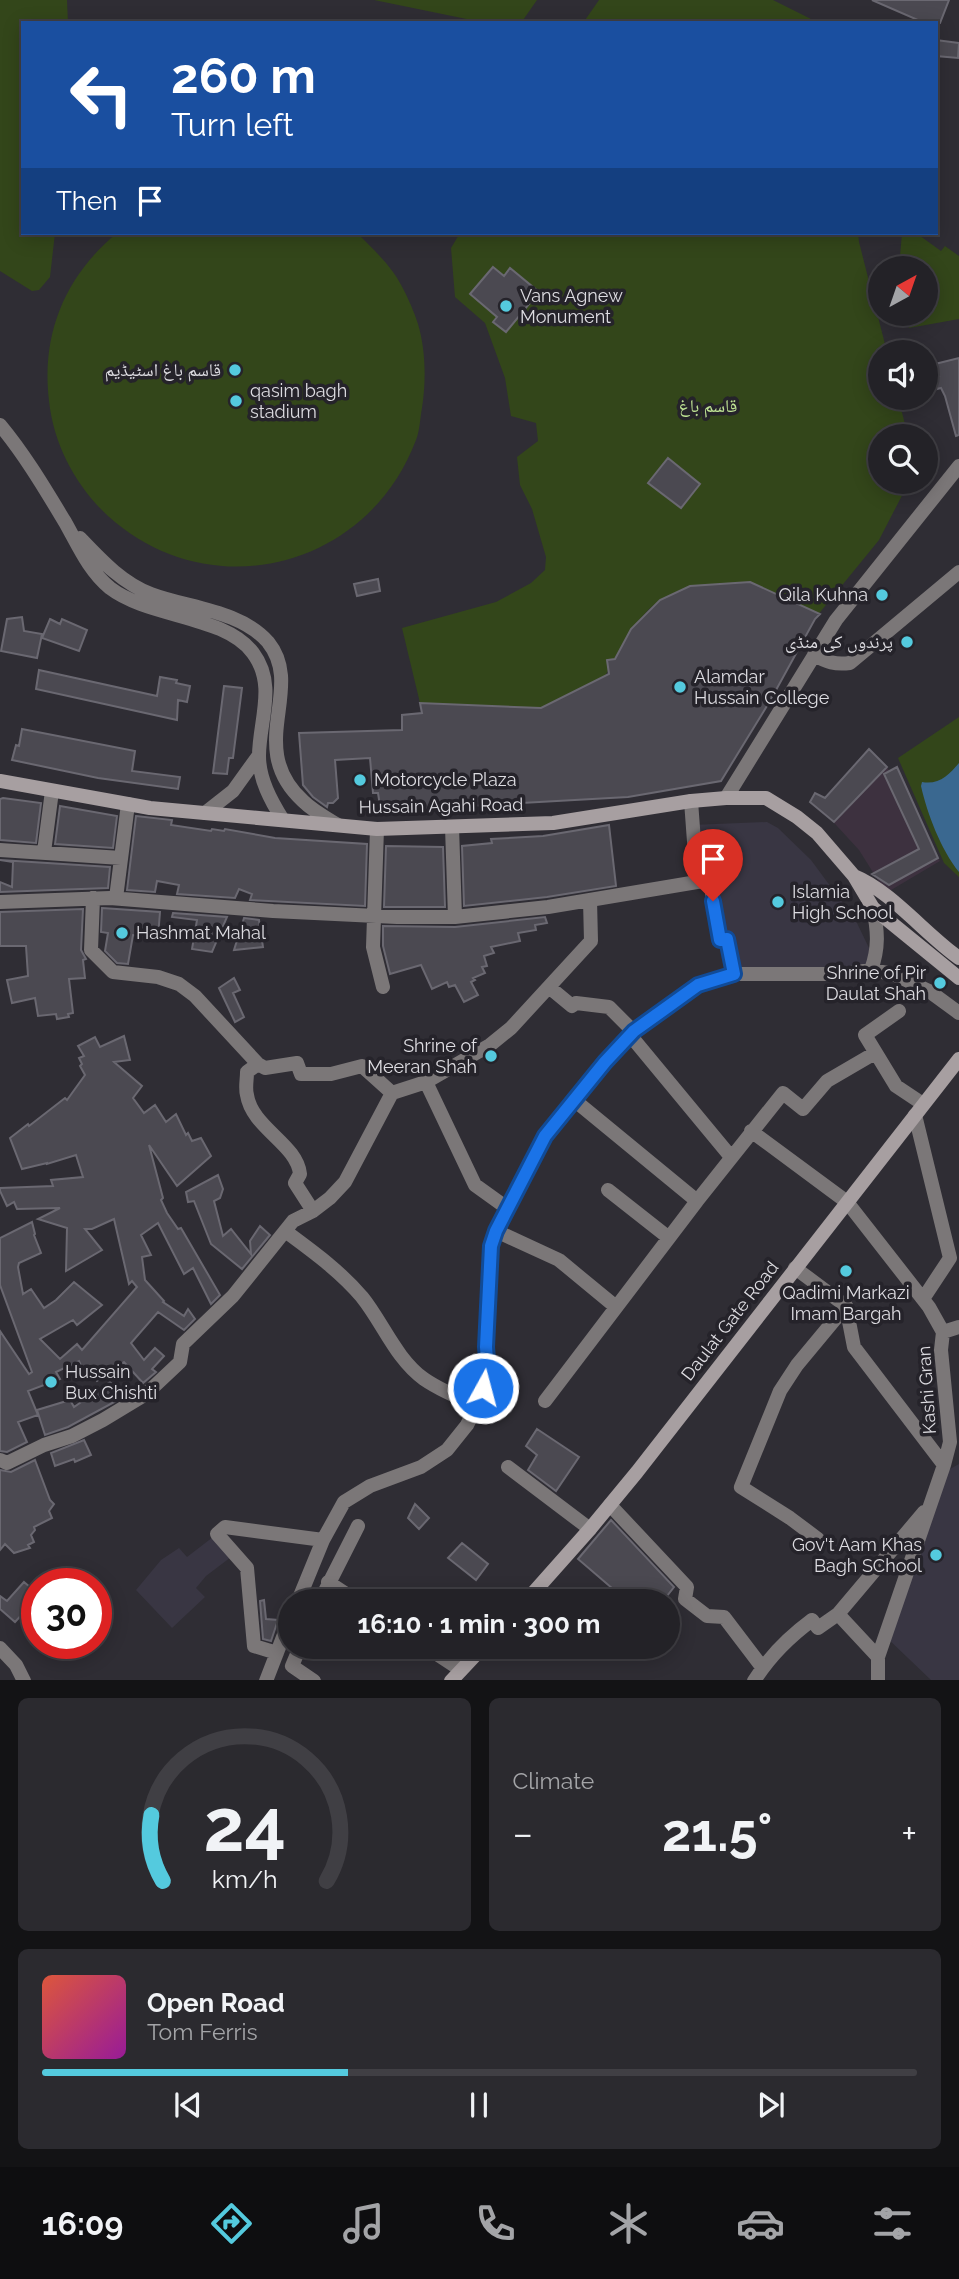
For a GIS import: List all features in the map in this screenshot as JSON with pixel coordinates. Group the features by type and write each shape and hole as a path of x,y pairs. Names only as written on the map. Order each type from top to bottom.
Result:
{"main road":[{"name":"Hussain Agahi Road","path":"0,781 128,804 377,829 553,822 691,801 766,798 817,833 854,876 873,908 959,978"},
{"name":"Hussain Agahi Road","path":"854,876 870,883 959,958"},
{"name":"Daulat Gate Road","path":"537,1589 610,1505 959,1059"},
{"path":"456,1675 471,1659"}],"street":[{"path":"0,425 26,459 91,568 107,585 123,597 143,606 235,636 254,654 266,693 259,755 263,780 283,820"},
{"path":"726,798 814,655 857,593 959,466"},
{"path":"65,522 104,563 135,587 234,620 250,627 270,644 280,670 281,685 274,747 281,774 301,800 338,825"},
{"path":"814,655 826,662 850,663 959,572"},
{"path":"205,813 233,791 259,755"},
{"path":"44,852 52,791"},
{"path":"691,801 696,882"},
{"path":"116,898 128,804"},
{"path":"452,827 455,917"},
{"path":"377,829 373,947 383,986"},
{"path":"0,850 121,858"},
{"path":"0,902 116,898 376,916 455,917 710,881 720,940 727,939 734,974"},
{"path":"93,898 91,950 113,972 158,977 179,984 195,996 258,1064 265,1068 297,1063 301,1074 331,1074 362,1066 392,1093"},
{"path":"0,1460 7,1463 44,1445 72,1436 146,1394 180,1362 183,1344 233,1296 293,1221 313,1211 345,1182 392,1093 426,1082 490,1045 513,1027 591,941 590,900"},
{"path":"871,970 878,943 873,908"},
{"path":"303,1589 335,1516 350,1497 421,1467 447,1450 467,1425 488,1371 486,1347 489,1261 496,1231 545,1136 632,1033 698,985 734,974 843,974 871,970 893,974 929,991 959,1013"},
{"path":"550,987 572,1006 576,1003 609,1007 731,1157"},
{"path":"899,1011 865,1035 896,1086 919,1110 950,1258 923,1299"},
{"path":"545,1401 783,1093 803,1109 827,1080 876,1053"},
{"path":"258,1064 247,1072 247,1096 256,1117 296,1160 300,1174 295,1183 313,1211"},
{"path":"426,1082 475,1185 508,1208"},
{"path":"573,1100 697,1201"},
{"name":"Kashi Gran","path":"751,1131 847,1202 923,1299 943,1332 941,1350 950,1441 948,1467 930,1506 878,1657 878,1680"},
{"path":"608,1190 669,1238"},
{"path":"285,1231 324,1259 363,1298 406,1362 423,1378 477,1405"},
{"path":"496,1231 559,1260 616,1307"},
{"path":"795,1268 846,1306 853,1347 948,1467"},
{"path":"818,1539 741,1487 780,1391 797,1365 846,1306"},
{"path":"943,1332 959,1327"},
{"path":"508,1467 590,1530"},
{"path":"610,1505 687,1587 685,1599 707,1616 724,1618 762,1667"},
{"path":"755,1680 762,1667 793,1634 812,1620 818,1628 838,1614 930,1506"},
{"path":"325,1589 358,1526"},
{"path":"266,1680 277,1653 254,1646 247,1568 217,1534 225,1527 323,1540"},
{"path":"328,1582 339,1589"},
{"path":"838,1614 878,1657"},
{"path":"0,1648 16,1665 24,1680"},
{"path":"295,1659 292,1666 313,1680"},
{"path":"439,1659 456,1675"}],"shaded area":[{"path":"868,752 887,767 940,861 886,893 859,850 826,814 823,800"},
{"name":"Islamia High School","path":"767,822 778,828 811,860 856,921 869,948 871,970 734,972 710,882 697,882 692,825"},
{"name":"Gov't Aam Khas Bagh SChool","path":"959,1464 959,1680 931,1680 885,1636 941,1474"},
{"path":"217,1534 235,1554 206,1576 196,1588 205,1597 172,1628 136,1590 161,1560 179,1548 187,1557"}],"green space":[{"path":"0,0 67,0 68,21 21,21 21,235 55,235 50,277 39,290 32,291 0,271"},
{"path":"374,0 537,0 522,21 476,21"},
{"path":"599,0 773,0 815,21 584,21"},
{"name":"qasim bagh stadium","path":"115,235 359,235 385,262 404,290 421,334 425,377 416,440 393,484 362,519 325,545 283,561 238,567 193,561 149,545 108,516 96,504 68,464 61,449 52,418 47,376 53,330 60,308 83,268"},
{"name":"قاسم باغ","path":"459,235 858,235 868,277 868,326 880,326 884,340 868,340 868,410 901,410 905,424 868,424 868,494 903,494 879,540 817,616 756,584 690,586 660,600 649,609 631,629 605,676 541,708 420,703 402,628 496,602 531,583 545,570 546,557 532,509 520,485 517,457 538,441 536,423 511,416 505,378 485,323 455,297 451,248"},
{"path":"902,235 919,235 941,251 945,246 959,256 959,319 938,323 938,256 900,256"},
{"path":"959,717 959,877 944,863 898,758"}],"water":[{"path":"959,763 959,872 936,831 921,786 922,782 934,782 943,778"}],"building":[{"path":"872,0 949,0 940,23 918,20"},
{"path":"938,40 959,43 958,58 938,56"},
{"name":"Vans Agnew Monument","path":"493,267 504,276 510,268 539,292 506,332 493,322 497,317 470,294"},
{"path":"959,358 959,435 956,436 945,396 941,388 938,389 938,363"},
{"path":"668,458 700,484 681,508 648,483"},
{"path":"378,579 380,591 357,596 354,584"},
{"name":"Alamdar Hussain College","path":"750,582 820,614 721,781 628,797 398,810 398,806 380,806 378,793 373,793 370,758 335,760 338,798 333,803 328,803 327,807 303,785 299,733 402,730 402,715 422,713 420,703 541,708 609,674 607,660 615,659 631,629 660,600 690,586"},
{"path":"22,617 24,631 42,634 37,658 1,651 7,619"},
{"path":"50,619 60,624 62,619 87,630 79,651 42,638"},
{"path":"39,670 157,696 160,677 190,686 187,702 178,700 177,720 36,689"},
{"path":"224,686 242,688 233,758 229,758 227,774 213,773"},
{"path":"22,729 135,751 132,771 180,777 178,789 98,778 12,760 16,745 19,746"},
{"path":"869,749 887,767 834,822 810,802 815,793 825,798"},
{"path":"897,767 938,858 889,885 872,874 919,849 884,774"},
{"path":"0,799 41,803 36,843 0,840"},
{"path":"60,806 117,816 113,848 55,844"},
{"path":"136,816 172,820 171,825 211,831 225,829 275,838 367,844 365,906 250,900 252,894 239,889 235,898 177,894 179,885 157,881 155,892 127,890"},
{"path":"609,825 616,886 464,906 462,846 492,843 491,839 543,836"},
{"path":"386,846 443,847 445,907 384,907"},
{"path":"0,860 110,867 108,888 0,892 0,882 12,887 13,862"},
{"path":"102,908 160,912 158,937 133,935 128,964 117,963 105,951 108,933 101,932"},
{"path":"83,909 81,950 86,959 83,960 85,978 69,979 73,1013 68,1014 69,1017 57,1019 56,1014 38,1016 35,998 12,1003 7,980 28,976 26,946 0,946 0,912"},
{"path":"173,913 227,917 212,952 192,949 197,920 172,917"},
{"path":"545,917 547,923 535,925 536,930 518,933 520,941 491,947 494,953 484,956 487,966 482,967 485,973 473,978 475,980 471,982 478,995 464,1002 455,985 449,987 447,982 432,989 421,965 390,974 383,946 383,926 455,927"},
{"path":"244,918 259,920 263,947 234,950"},
{"path":"234,978 240,990 233,993 244,1017 235,1022 219,988"},
{"path":"124,1036 130,1060 114,1062 142,1086 133,1098 144,1113 155,1105 166,1122 176,1114 186,1135 188,1133 192,1141 201,1138 211,1156 177,1186 149,1145 163,1198 161,1200 167,1213 178,1229 181,1228 220,1295 211,1304 193,1268 184,1274 158,1223 141,1235 151,1255 142,1257 145,1280 163,1302 184,1316 188,1309 195,1319 184,1330 158,1312 131,1343 144,1360 155,1348 164,1356 152,1369 156,1372 143,1383 124,1362 97,1381 88,1370 85,1374 79,1361 56,1372 60,1379 28,1391 38,1415 18,1422 27,1442 7,1452 0,1451 0,1331 29,1374 32,1372 0,1285 0,1238 32,1222 41,1253 19,1263 18,1267 23,1294 31,1289 44,1308 74,1282 102,1305 77,1325 73,1320 40,1339 60,1359 77,1344 82,1350 137,1287 132,1281 129,1284 114,1219 92,1229 85,1229 102,1250 66,1271 67,1228 38,1219 60,1208 17,1209 14,1202 7,1206 0,1191 0,1188 53,1186 51,1180 83,1177 76,1155 22,1169 10,1138 65,1098 67,1100 85,1075 79,1058 84,1056 78,1046 95,1037 100,1047"},
{"path":"218,1175 223,1189 220,1198 214,1201 223,1236 231,1229 251,1254 250,1241 260,1226 270,1235 242,1269 211,1244 194,1201 188,1202 186,1192"},
{"path":"110,1382 120,1399 68,1427 45,1435 37,1410 70,1400 74,1407"},
{"path":"537,1429 579,1457 556,1491 528,1470 537,1455 526,1446"},
{"path":"84,1440 91,1455 55,1466 51,1453"},
{"path":"35,1460 54,1504 49,1511 52,1518 34,1527 31,1535 34,1542 28,1545 30,1548 14,1553 5,1544 0,1550 0,1470 11,1472"},
{"path":"415,1504 429,1518 419,1529 408,1518"},
{"path":"611,1520 674,1587 613,1589 578,1559"},
{"path":"462,1543 488,1564 476,1580 448,1558"},
{"path":"21,1585 21,1615 15,1622 0,1609 0,1596 7,1601"},
{"path":"264,1600 266,1619 278,1620 271,1641 263,1639 260,1601"}],"place":[{"name":"Vans Agnew Monument","path":"506,306"},
{"name":"قاسم باغ اسٹیڈیم","path":"235,370"},
{"name":"qasim bagh stadium","path":"236,401"},
{"name":"Qila Kuhna","path":"882,595"},
{"name":"پرندوں کی منڈی","path":"907,642"},
{"name":"Alamdar Hussain College","path":"680,687"},
{"name":"Motorcycle Plaza","path":"360,780"},
{"name":"Islamia High School","path":"778,902"},
{"name":"Hashmat Mahal","path":"122,933"},
{"name":"Shrine of Pir Daulat Shah","path":"940,983"},
{"name":"Shrine of Meeran Shah","path":"491,1056"},
{"name":"Qadimi Markazi Imam Bargah","path":"846,1271"},
{"name":"Hussain Bux Chishti","path":"51,1382"},
{"name":"Gov't Aam Khas Bagh SChool","path":"936,1555"}],"route":[{"path":"483,1388 488,1371 486,1347 489,1261 496,1231 545,1136 605,1062 634,1031 656,1013 698,985 734,974 727,939 720,940 713,901"}]}
